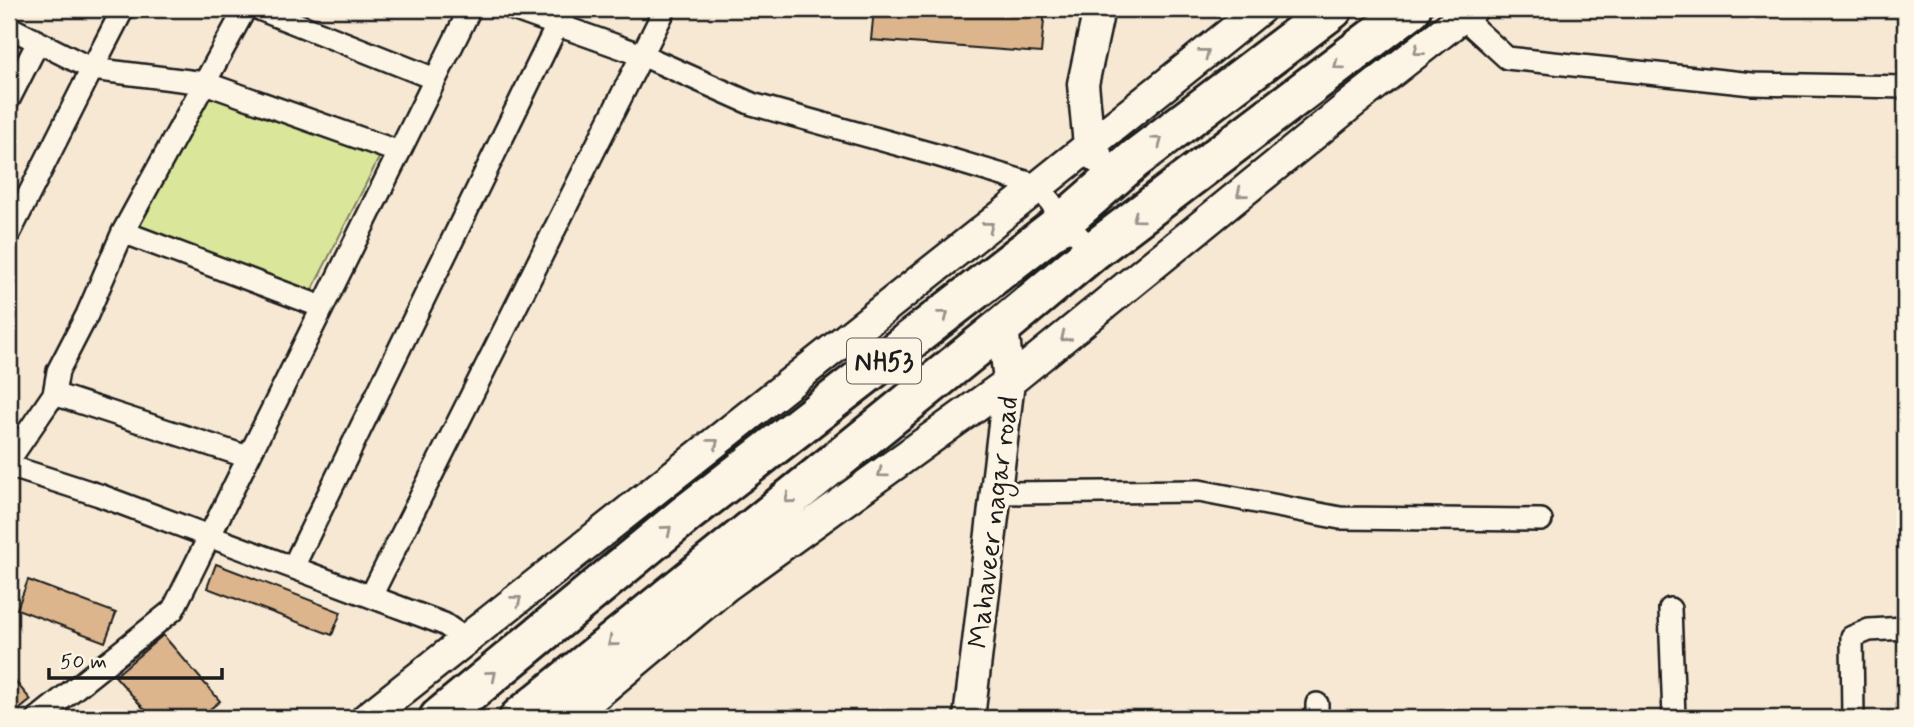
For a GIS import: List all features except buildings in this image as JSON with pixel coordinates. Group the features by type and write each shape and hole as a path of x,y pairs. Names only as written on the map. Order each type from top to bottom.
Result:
{"highway":[{"name":"NH53","path":"439,718 686,514 1064,221 1135,159 1333,9"},
{"name":"NH53","path":"519,718 1093,251 1411,9"}],"main road":[{"path":"1099,9 1083,84 1088,145 1113,178"},
{"path":"368,718 1260,9"},
{"path":"568,718 726,586 1009,382 1467,13"},
{"name":"Mahaveer nagar road","path":"969,718 1009,382 1003,326"}],"street":[{"path":"9,234 123,9"},
{"path":"9,460 54,394 58,371 87,315 123,232 245,9"},
{"path":"259,9 435,79"},
{"path":"38,718 173,610 470,9"},
{"path":"513,9 561,16 752,104 1039,186 1064,221 1093,251"},
{"path":"371,596 665,9"},
{"path":"1467,13 1507,58 1752,85 1905,87"},
{"path":"293,568 561,16"},
{"path":"9,27 92,69 205,83 399,152"},
{"path":"9,99 38,42"},
{"path":"123,232 323,307"},
{"path":"54,394 248,457"},
{"path":"9,466 99,495 371,596 444,624 467,640"},
{"path":"996,493 1199,491 1340,518 1541,520"},
{"path":"1670,609 1674,718"},
{"path":"1853,718 1852,637 1869,630 1905,628"}],"green space":[{"path":"207,84 381,154 310,294 137,226"}]}
